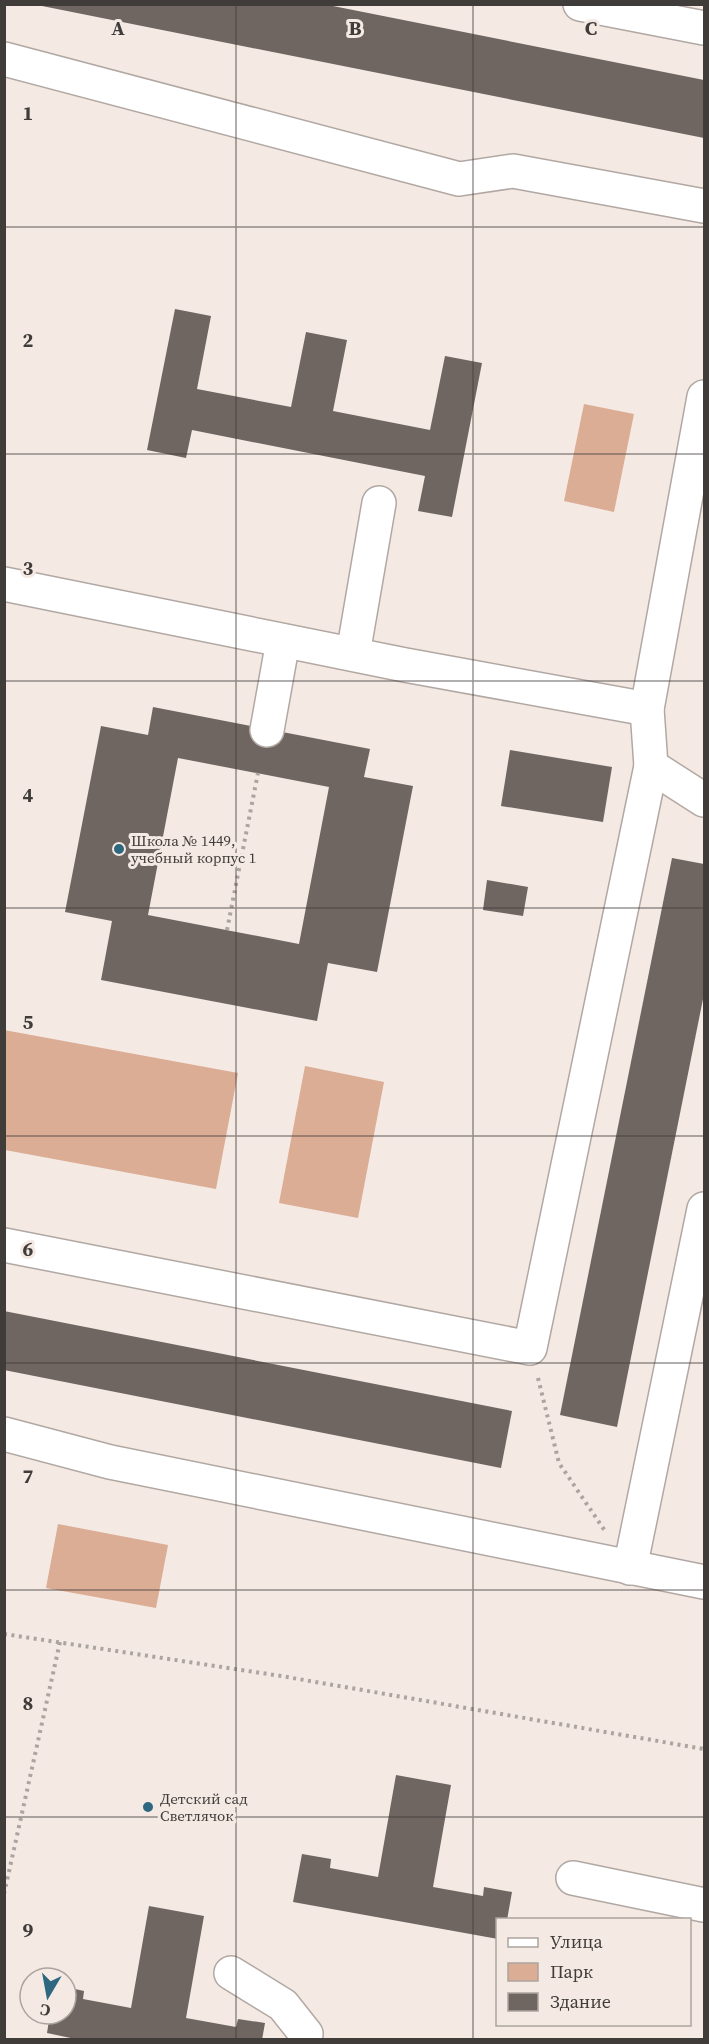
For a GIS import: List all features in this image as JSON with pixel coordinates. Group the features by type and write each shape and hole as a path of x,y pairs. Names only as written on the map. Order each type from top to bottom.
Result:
{"lane":[{"path":"580,4 705,28"},
{"path":"4,59 459,179 513,171 705,206"},
{"path":"4,1245 530,1348 651,766 647,709 705,397"},
{"path":"353,654 379,503"},
{"path":"4,584 353,654 647,709"},
{"path":"267,729 284,640"},
{"path":"651,766 705,800"},
{"path":"630,1568 705,1209"},
{"path":"4,1434 110,1462 705,1582"},
{"path":"573,1878 705,1905"},
{"path":"231,1973 283,2005 306,2034 305,2040"}],"path":[{"path":"226,930 258,773"},
{"path":"530,1348 559,1463 630,1568"},
{"path":"4,1634 281,1676 705,1749"},
{"path":"4,1894 60,1642"}],"green space":[{"path":"584,404 634,414 614,512 564,501"},
{"path":"4,1030 238,1073 216,1189 5,1150"},
{"path":"305,1066 384,1082 358,1218 279,1203"},
{"path":"58,1524 168,1545 156,1608 46,1588"}],"building":[{"path":"32,4 323,4 704,80 704,138"},
{"path":"175,309 211,316 197,389 291,407 306,332 347,340 333,411 430,430 445,356 482,363 452,517 418,511 425,476 192,430 186,458 147,450"},
{"name":"Школа № 1449, учебный корпус 1","path":"153,707 370,749 364,777 413,786 377,972 328,963 317,1021 101,980 112,921 65,912 101,726 148,735","holes":["178,758 329,787 299,944 148,915"]},
{"path":"510,750 612,767 603,822 501,806"},
{"path":"672,858 704,864 704,994 617,1427 560,1415"},
{"path":"487,880 528,887 523,916 483,910"},
{"path":"4,1311 512,1411 501,1468 4,1370"},
{"path":"396,1775 451,1785 433,1887 483,1896 484,1887 512,1892 507,1918 496,1918 496,1939 293,1902 302,1854 331,1859 330,1868 378,1877"},
{"path":"149,1906 204,1916 186,2018 236,2027 238,2019 265,2023 262,2040 80,2040 47,2033 48,2026 78,2026 78,1990 84,1991 83,1999 131,2008"}],"place":[{"name":"Школа № 1449, учебный корпус 1","path":"119,849"},
{"name":"Детский сад Светлячок","path":"148,1807"}]}
